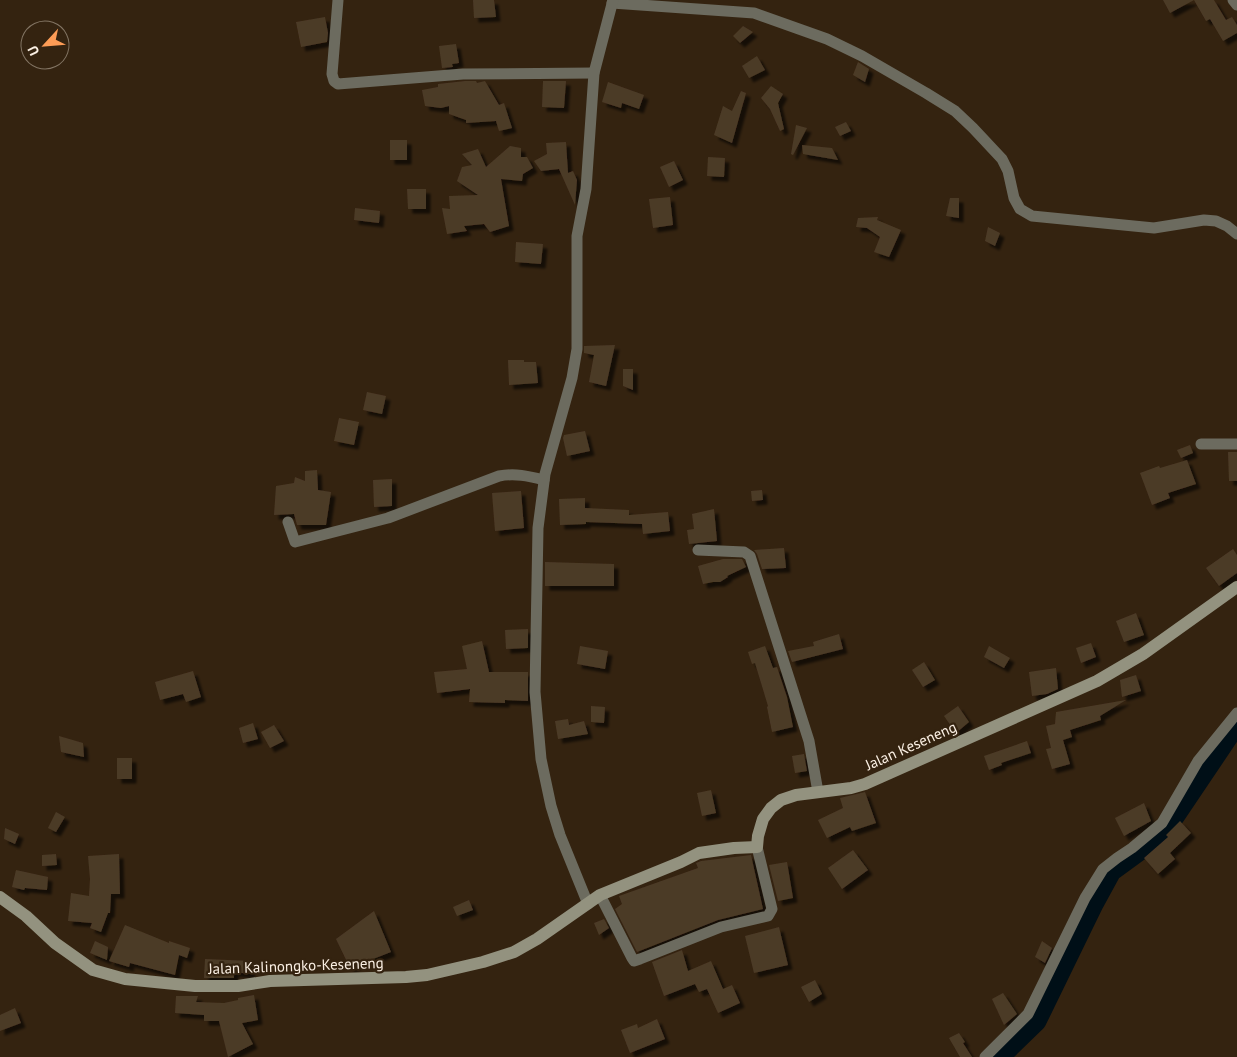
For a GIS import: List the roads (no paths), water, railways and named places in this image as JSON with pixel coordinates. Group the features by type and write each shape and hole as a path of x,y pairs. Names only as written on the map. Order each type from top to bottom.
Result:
{"street":[{"path":"338,0 332,74 338,84 463,74 594,73"},
{"path":"1233,0 1237,5"},
{"path":"588,904 560,835 551,806 541,759 535,692 538,528 544,480 551,447 572,378 578,348 577,236 586,189 594,73 613,2 754,13 827,39 862,56 948,106 973,128 1002,159 1008,172 1014,198 1020,209 1032,216 1154,228 1204,220 1216,221 1227,226 1237,234"},
{"path":"1201,444 1237,444"},
{"path":"288,522 295,542 388,518 499,476 511,474 526,475 544,480"},
{"path":"698,550 744,552 750,556 809,741 818,792"},
{"name":"Jalan Keseneng","path":"757,846 761,823 771,808 786,798 851,788 879,779 1097,681 1143,654 1237,587"},
{"path":"985,1057 1028,1014 1085,898 1103,869 1162,823 1198,761 1237,713"},
{"path":"757,846 772,909 768,916 721,927 634,961 600,895 699,853 757,846"},
{"name":"Jalan Kalinongko-Keseneng","path":"0,897 26,916 55,943 93,970 125,979 195,986 238,986 270,981 427,975 483,962 514,952 537,939 600,895"}],"waterway":[{"path":"999,1057 1036,1021 1111,871 1163,833 1237,723"}]}
